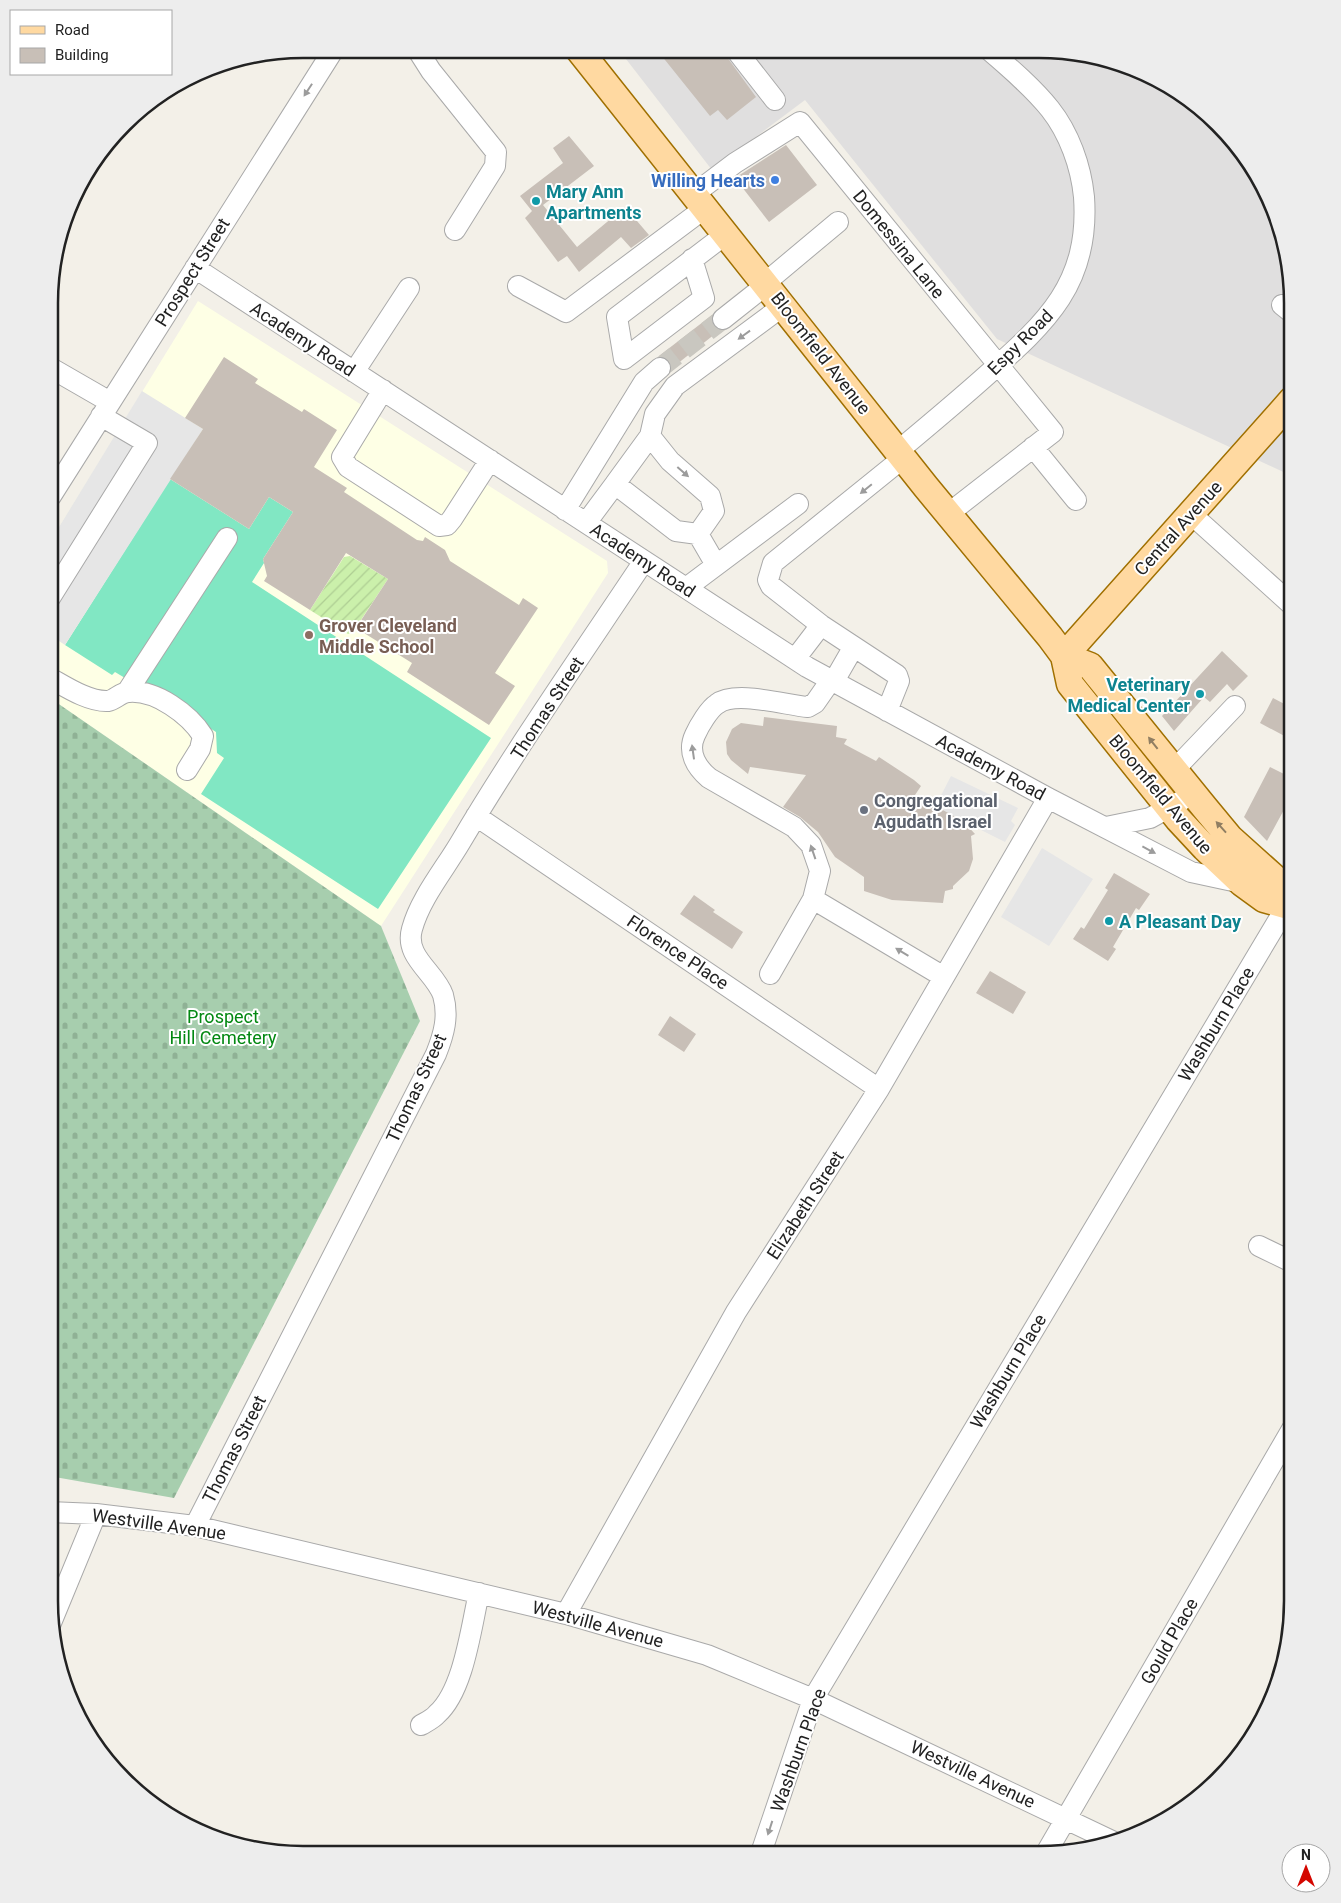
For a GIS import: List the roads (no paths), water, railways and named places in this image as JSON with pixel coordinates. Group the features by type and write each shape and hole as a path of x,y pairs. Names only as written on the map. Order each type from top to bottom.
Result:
{"main road":[{"name":"Bloomfield Avenue","path":"586,58 900,454 1064,656 1070,684 1169,808 1205,848 1242,883 1264,899 1284,904"},
{"name":"Central Avenue","path":"1064,656 1284,409"},
{"name":"Bloomfield Avenue","path":"1064,656 1090,666 1230,838 1278,882 1284,894"}],"street":[{"name":"Prospect Street","path":"58,485 328,58"},
{"path":"422,58 430,71 496,152 495,166 455,230"},
{"path":"742,58 775,100"},
{"name":"Espy Road","path":"821,626 771,586 768,580 773,564 900,454 1043,324 1063,294 1077,262 1084,227 1084,209 1080,174 1068,140 1060,124 1030,87 998,58"},
{"name":"Domessina Lane","path":"699,201 735,163 800,122 1053,432 1032,448"},
{"path":"518,286 566,312 699,201"},
{"path":"723,319 838,222"},
{"path":"692,259 704,298 624,360 617,317 692,259 726,234"},
{"name":"Academy Road","path":"194,268 795,659 832,681 1048,798 1191,872 1242,883"},
{"path":"354,372 409,288"},
{"path":"586,523 650,436 655,414 675,386 783,306"},
{"path":"565,510 644,382 660,368"},
{"path":"58,373 147,443 58,585"},
{"path":"382,390 342,457 348,467 439,526 447,525 452,519 490,460"},
{"path":"650,436 670,461 710,496 714,511 698,534"},
{"path":"948,514 1032,448 1076,500"},
{"path":"616,484 676,531 698,534"},
{"path":"686,588 798,504"},
{"path":"1191,514 1284,598"},
{"path":"698,534 716,566"},
{"path":"127,692 227,538"},
{"name":"Thomas Street","path":"195,1526 436,1054 446,1021 442,993 418,960 410,938 416,917 476,816 644,561"},
{"path":"795,659 821,626 897,675 899,681 888,711"},
{"path":"770,974 813,899 820,871 811,844 794,827 709,778 698,768 692,743 716,704 726,699 749,699 808,707 815,703 853,648"},
{"path":"58,683 78,694 108,701 127,692 145,693 158,697 195,724 203,736 200,749 187,770"},
{"path":"1174,770 1236,706"},
{"path":"1106,827 1150,818 1194,795"},
{"name":"Elizabeth Street","path":"566,1614 736,1312 879,1089 1048,798"},
{"name":"Florence Place","path":"476,816 879,1089"},
{"path":"813,899 944,977"},
{"name":"Washburn Place","path":"764,1846 812,1699 1284,915"},
{"path":"1259,1246 1284,1258"},
{"name":"Gould Place","path":"1050,1845 1284,1443"},
{"name":"Westville Avenue","path":"58,1512 96,1514 195,1526 566,1614 707,1654 812,1699 1103,1837"},
{"path":"58,1606 96,1514"},
{"path":"421,1725 438,1714 447,1702 456,1683 479,1593"}],"tunnel":[{"path":"660,368 723,319"}],"place":[{"name":"Willing Hearts","path":"775,180"},
{"name":"Mary Ann Apartments","path":"536,201"},
{"name":"Grover Cleveland Middle School","path":"309,635"},
{"name":"Veterinary Medical Center","path":"1200,694"},
{"name":"Congregational Agudath Israel","path":"864,810"},
{"name":"A Pleasant Day","path":"1109,921"}],"park label":[{"name":"Prospect Hill Cemetery","path":"223,1026"}]}
